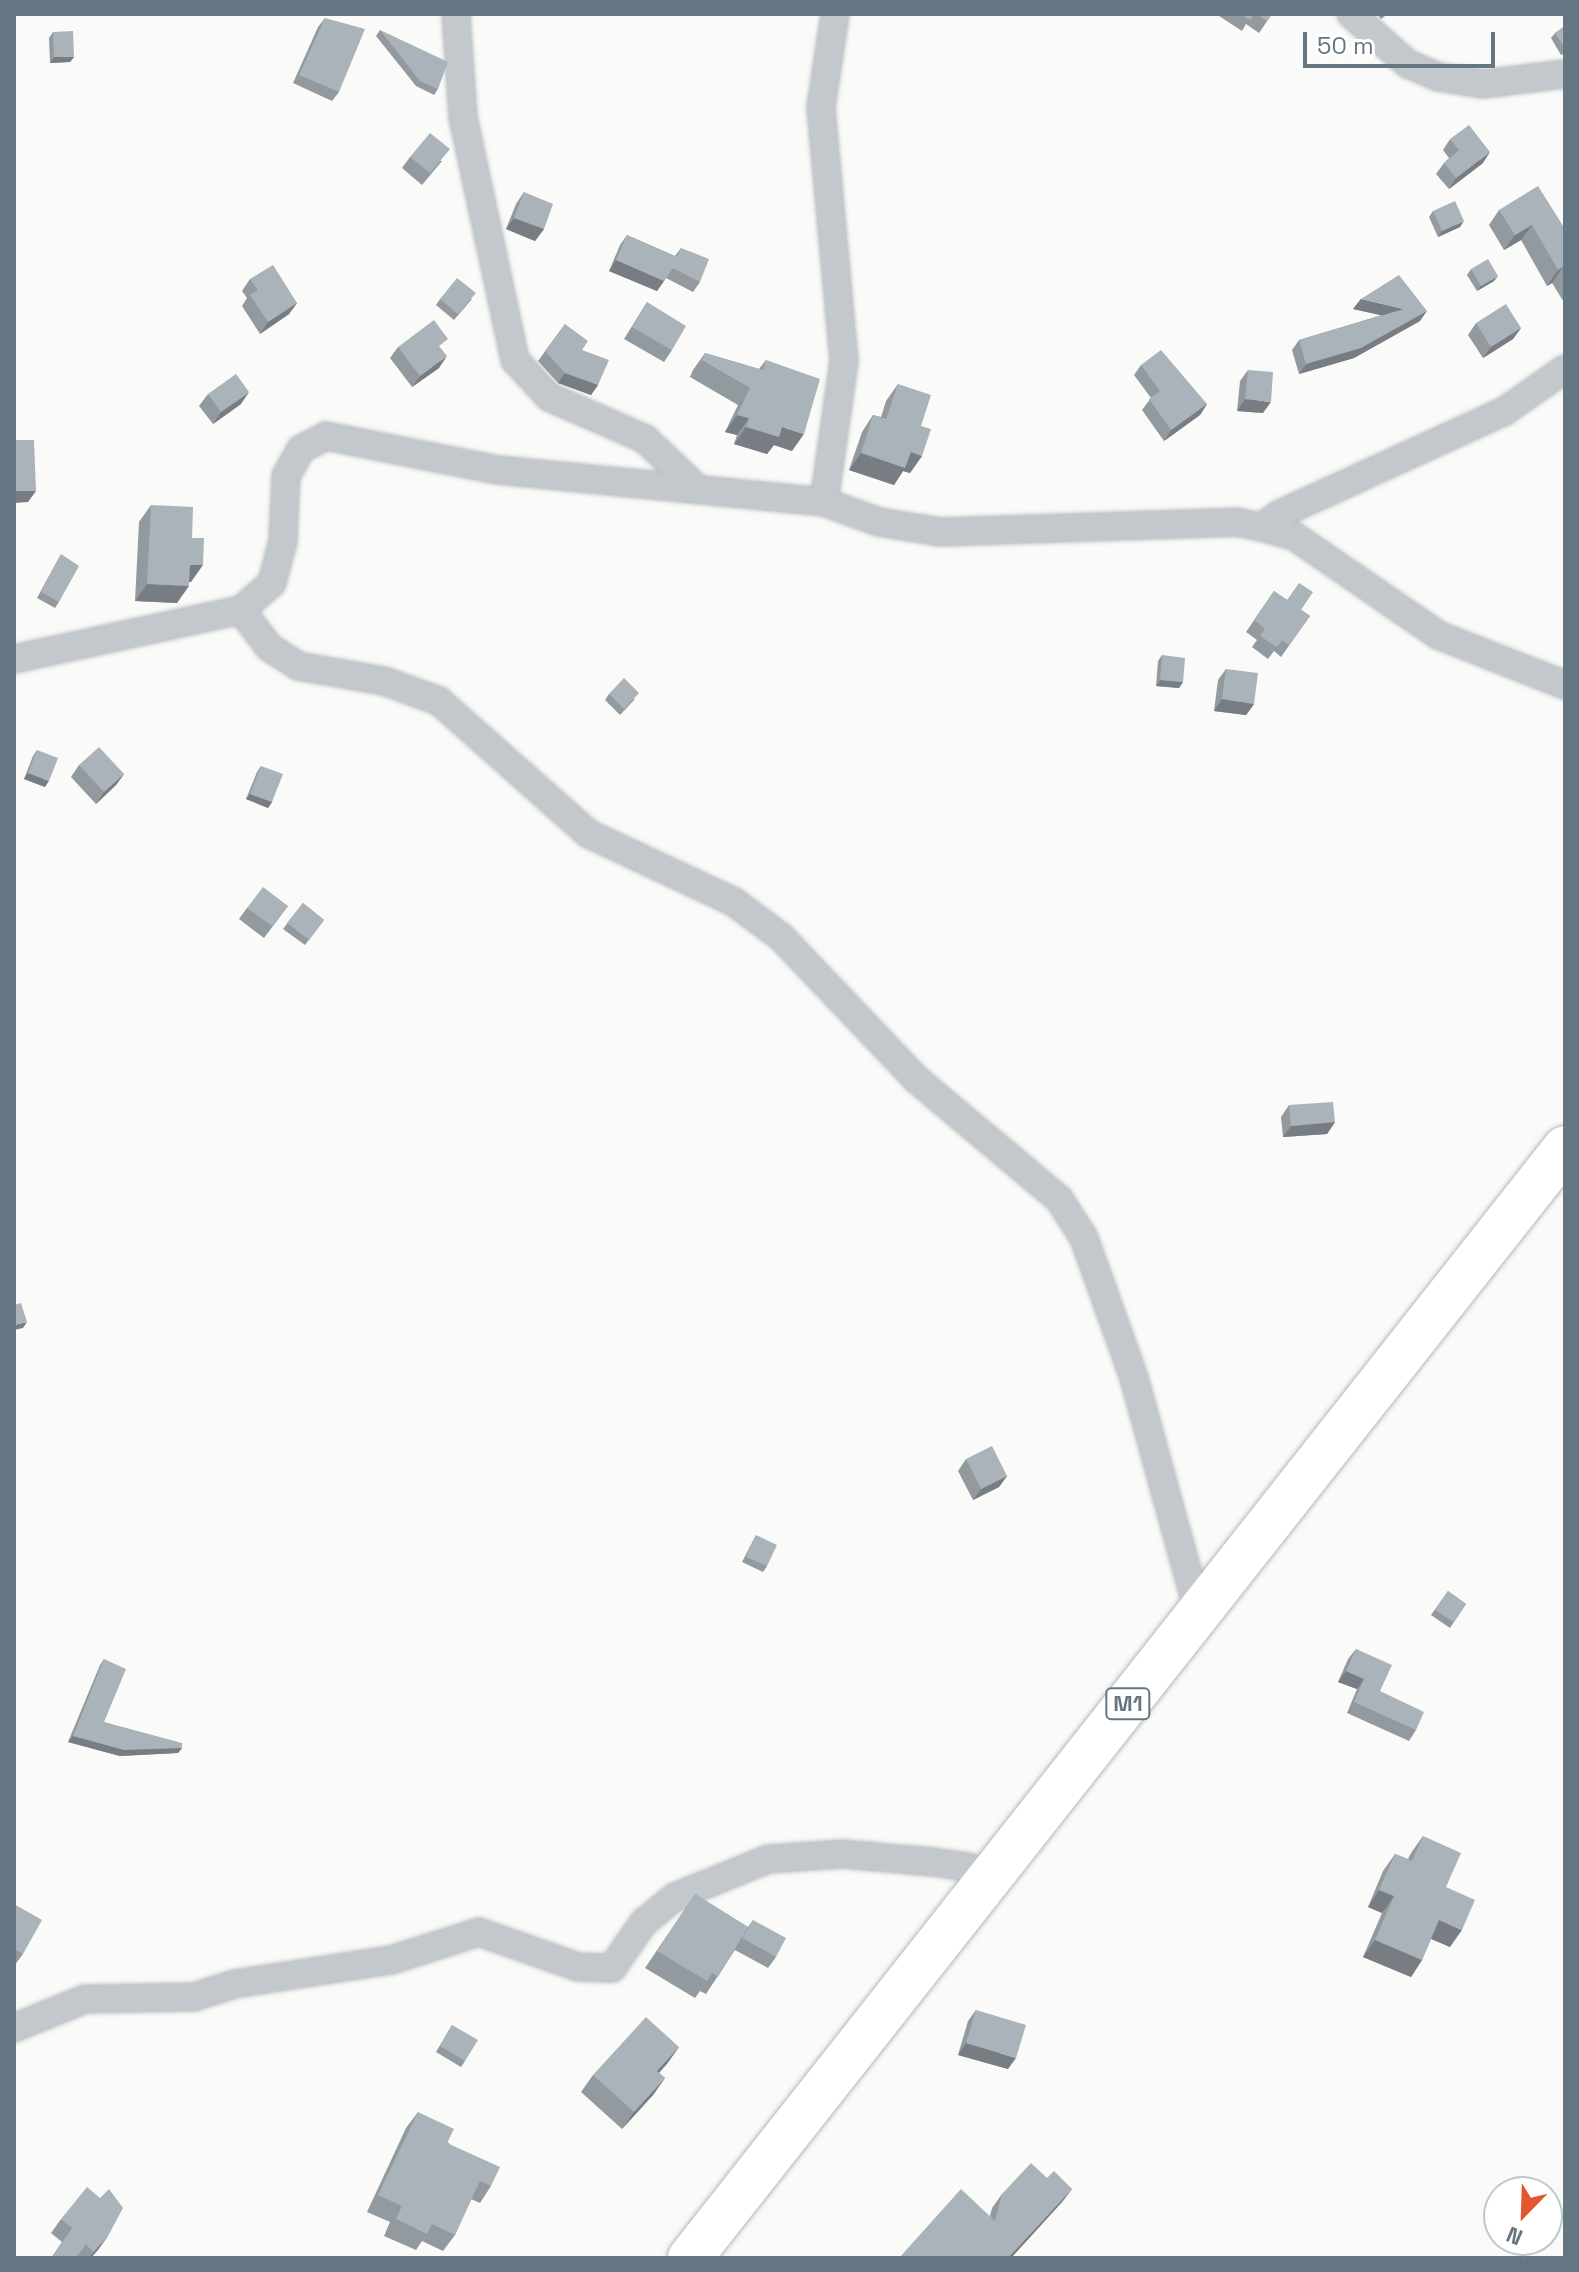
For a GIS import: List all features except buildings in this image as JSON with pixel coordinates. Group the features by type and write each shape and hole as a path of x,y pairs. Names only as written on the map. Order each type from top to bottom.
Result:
{"highway":[{"name":"M1","path":"690,2258 1565,1148"}],"street":[{"path":"456,14 463,117 515,360 549,397 645,439 699,490"},
{"path":"824,502 844,361 821,107 835,14"},
{"path":"1351,14 1408,64 1438,77 1483,84 1565,74"},
{"path":"1262,527 1280,514 1505,411 1565,369"},
{"path":"14,659 241,610 272,583 283,541 286,476 301,449 326,436 498,470 824,502 879,522 941,532 1236,522 1262,527 1294,536 1438,635 1565,685"},
{"path":"241,610 269,647 298,666 384,681 439,701 589,834 734,902 781,937 916,1079 1059,1199 1084,1238 1134,1378 1199,1614"},
{"path":"14,2028 85,1999 194,1997 234,1984 391,1960 479,1932 578,1967 612,1968 644,1922 675,1897 768,1859 842,1854 933,1862 969,1867 987,1883"}]}
